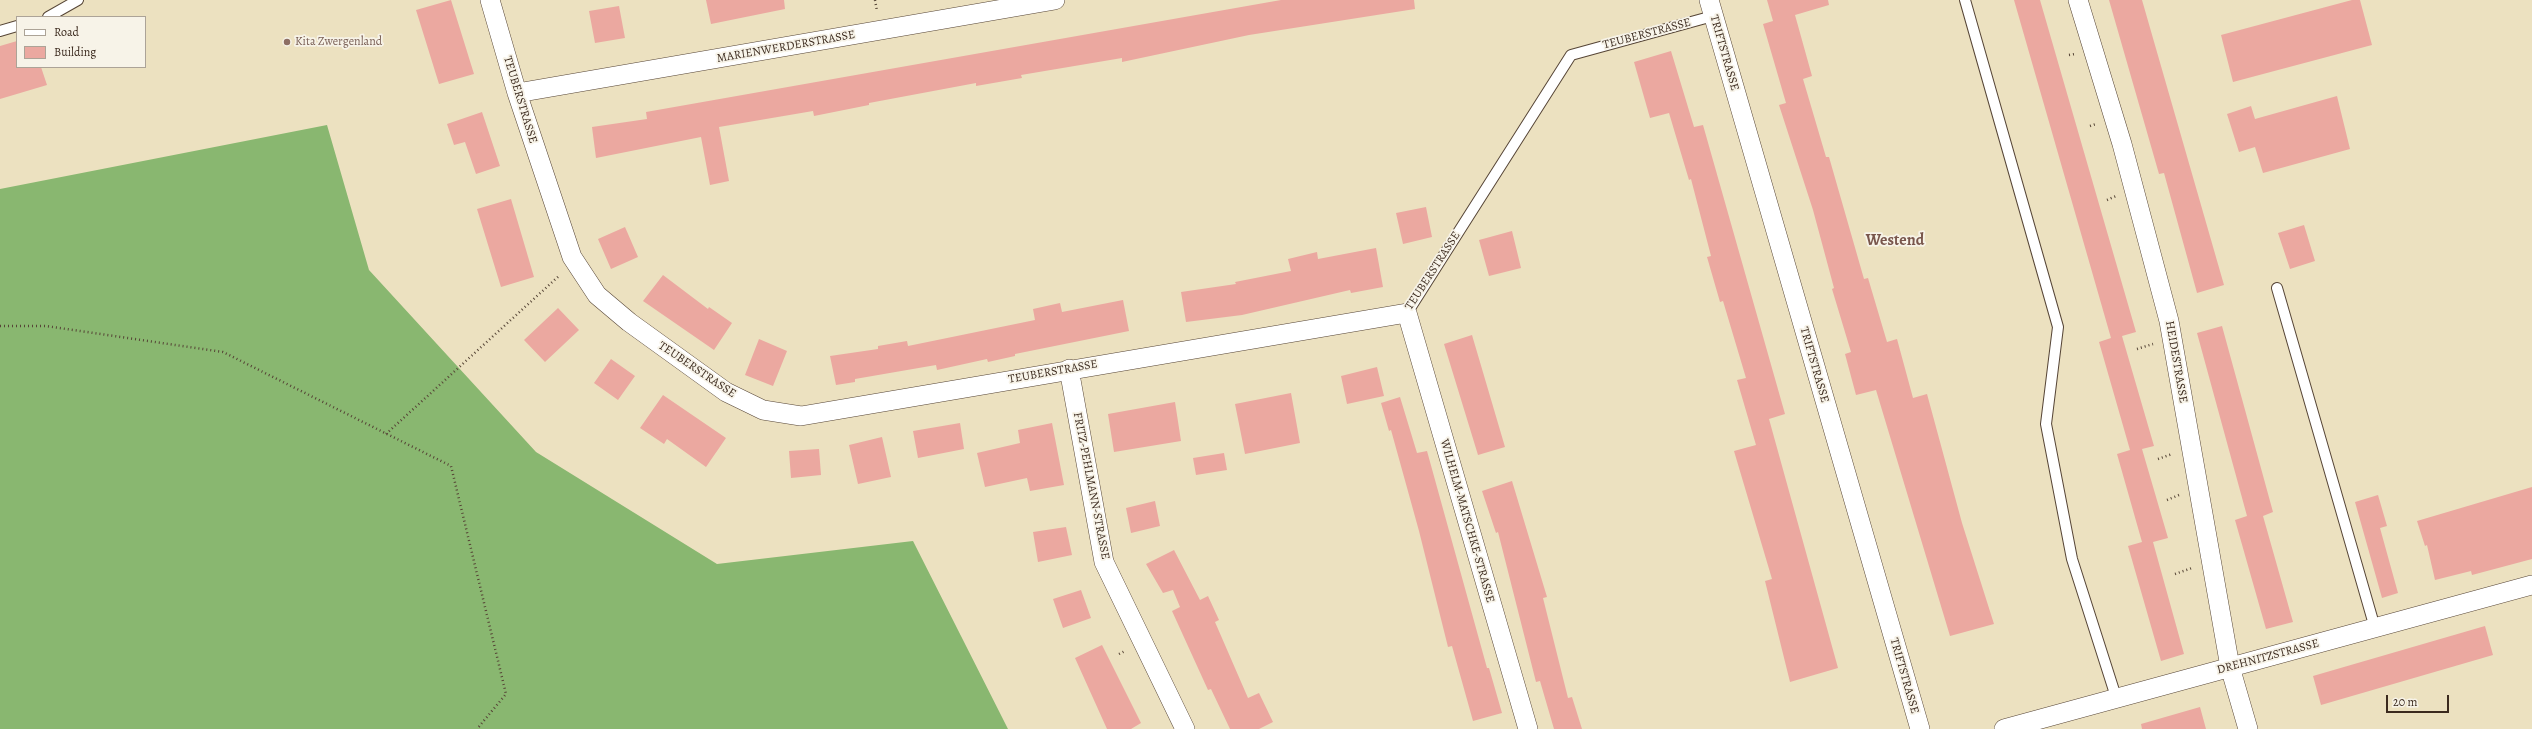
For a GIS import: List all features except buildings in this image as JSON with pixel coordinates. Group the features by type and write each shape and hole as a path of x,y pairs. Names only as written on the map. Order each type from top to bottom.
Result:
{"street":[{"name":"TEUBERSTRASSE","path":"490,0 517,93 575,262 597,295 629,322 726,392 763,410 801,416 1069,369 1407,313"},
{"name":"MARIENWERDERSTRASSE","path":"517,93 1055,0"},
{"name":"HEIDESTRASSE","path":"2078,0 2122,144 2169,321 2230,667 2248,729"},
{"name":"TRIFTSTRASSE","path":"1711,8 1920,729"},
{"name":"WILHELM-MATSCHKE-STRASSE","path":"1407,313 1528,729"},
{"name":"FRITZ-PEHLMANN-STRASSE","path":"1069,369 1104,562 1185,729"},
{"name":"DREHNITZSTRASSE","path":"2004,729 2117,700 2230,667 2532,585"}],"lane":[{"path":"50,16 78,0"},
{"path":"1965,0 2058,327 2046,424 2072,559 2117,700"},
{"name":"TEUBERSTRASSE","path":"1407,313 1571,55 1711,8"},
{"path":"0,31 16,26"},
{"path":"2277,288 2375,628"}],"path":[{"path":"386,434 575,262"},
{"path":"0,326 46,326 223,352 451,466 506,694 478,729"}],"green space":[{"path":"327,125 369,270 536,452 717,564 913,541 1008,729 0,729 0,189"}],"place":[{"name":"Kita Zwergenland","path":"287,42"}],"district":[{"name":"Westend","path":"1895,241"}]}
